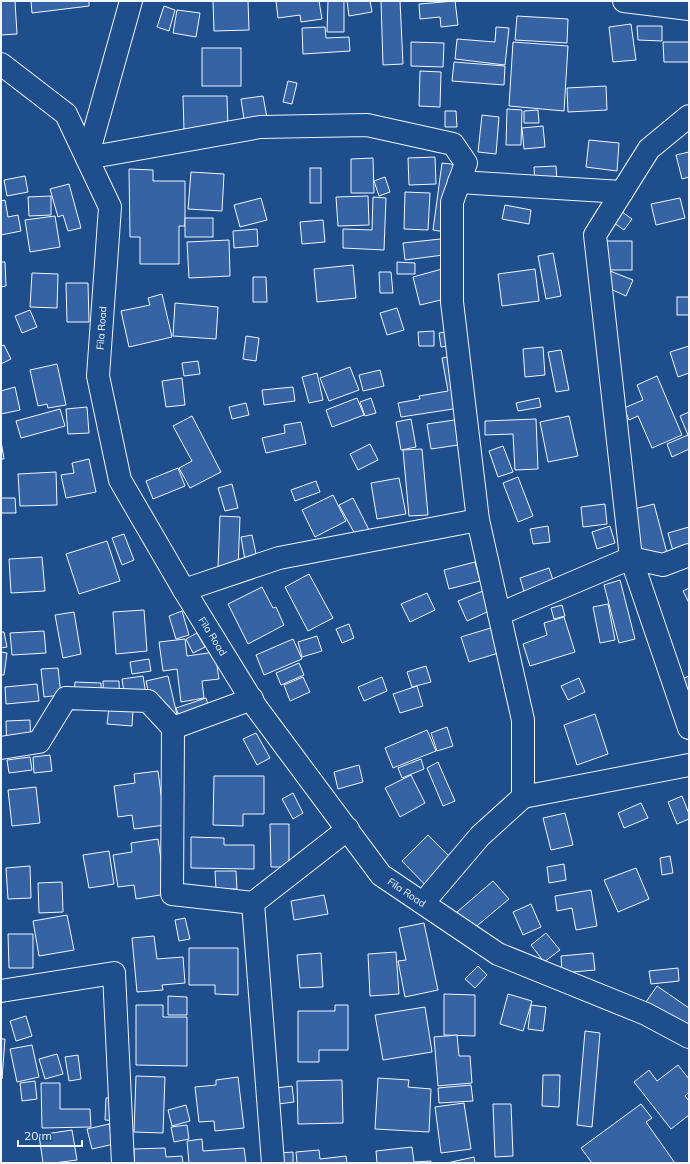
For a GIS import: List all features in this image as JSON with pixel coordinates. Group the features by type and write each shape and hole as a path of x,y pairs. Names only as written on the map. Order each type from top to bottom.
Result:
{"street":[{"path":"132,1 87,158 260,127 367,125 453,144 466,163 452,202 452,302 478,520 523,720 523,796"},
{"path":"624,1 689,9"},
{"name":"Fila Road","path":"1,64 66,114 110,207 98,376 120,480 184,590 252,699 381,875 498,954 646,1014 689,1036"},
{"path":"689,116 649,148 595,235 631,558 689,728"},
{"path":"459,182 622,192"},
{"path":"184,590 279,558 478,520"},
{"path":"499,614 631,558 663,565 689,555"},
{"path":"1,748 39,742 66,698 148,702 173,728 172,894 254,903 348,829"},
{"path":"173,728 252,699"},
{"path":"423,903 480,836 523,796 689,765"},
{"path":"254,903 274,1163"},
{"path":"1,991 114,973 123,1163"}],"building":[{"path":"1,1 15,1 17,34 1,35"},
{"path":"31,1 89,1 89,6 32,13"},
{"path":"213,1 248,1 249,30 214,31"},
{"path":"276,1 319,1 322,19 301,22 300,15 278,18"},
{"path":"328,1 344,1 344,32 327,32"},
{"path":"347,1 370,1 372,12 349,16"},
{"path":"381,1 400,1 403,64 383,65"},
{"path":"455,1 458,25 441,27 440,17 420,19 419,4"},
{"path":"164,6 175,10 169,31 157,27"},
{"path":"177,10 200,13 196,37 173,33"},
{"path":"517,16 568,19 567,43 515,40"},
{"path":"631,24 636,60 613,62 609,27"},
{"path":"637,26 662,26 662,41 638,40"},
{"path":"325,27 326,38 349,37 350,51 303,54 302,28"},
{"path":"496,27 509,28 505,65 455,59 457,39 495,42"},
{"path":"411,42 444,43 443,67 411,66"},
{"path":"513,42 568,46 564,111 509,106"},
{"path":"663,42 689,42 689,62 664,62"},
{"path":"202,48 241,48 241,86 202,86"},
{"path":"454,62 505,66 504,85 452,81"},
{"path":"420,71 441,72 440,107 419,106"},
{"path":"288,81 297,83 292,104 283,102"},
{"path":"606,86 607,110 568,112 567,88"},
{"path":"183,96 227,96 228,129 184,130"},
{"path":"263,96 268,123 245,126 241,99"},
{"path":"507,109 522,110 521,145 506,145"},
{"path":"538,110 539,123 524,123 524,111"},
{"path":"445,111 456,111 457,127 445,127"},
{"path":"482,115 499,117 496,154 478,152"},
{"path":"543,126 545,147 524,149 522,128"},
{"path":"589,140 619,143 617,171 586,167"},
{"path":"689,152 689,177 682,179 676,155"},
{"path":"435,157 436,184 409,185 408,158"},
{"path":"373,158 374,193 351,193 351,159"},
{"path":"442,163 459,165 451,233 433,230"},
{"path":"556,166 557,182 535,184 534,167"},
{"path":"310,168 321,168 321,203 310,203"},
{"path":"129,169 153,170 153,181 185,181 185,226 179,226 179,264 140,264 140,237 130,237"},
{"path":"191,172 224,174 222,211 188,209"},
{"path":"25,176 28,192 7,196 4,180"},
{"path":"385,177 390,192 379,196 374,181"},
{"path":"69,184 81,228 68,231 63,215 58,217 50,189"},
{"path":"405,192 430,193 428,230 404,229"},
{"path":"51,196 51,215 29,216 28,197"},
{"path":"368,196 369,225 338,226 336,197"},
{"path":"373,197 386,198 384,250 343,248 343,229 372,230"},
{"path":"261,198 267,220 240,227 234,205"},
{"path":"680,198 685,218 656,225 651,204"},
{"path":"5,200 8,217 18,215 21,231 1,235 1,201"},
{"path":"505,205 531,210 529,224 502,219"},
{"path":"618,209 632,219 624,230 610,220"},
{"path":"55,216 60,247 30,252 25,220"},
{"path":"185,218 213,218 213,237 185,237"},
{"path":"323,220 325,242 302,244 300,222"},
{"path":"257,229 258,246 234,248 233,231"},
{"path":"450,238 451,254 405,260 403,243"},
{"path":"229,240 230,276 189,278 187,242"},
{"path":"602,241 632,241 632,270 602,270"},
{"path":"553,253 561,296 546,299 538,256"},
{"path":"1,262 5,262 6,286 1,287"},
{"path":"397,262 415,263 415,274 397,274"},
{"path":"353,265 356,298 317,302 314,269"},
{"path":"442,269 449,298 420,305 413,277"},
{"path":"535,269 539,301 502,306 498,274"},
{"path":"610,271 633,280 626,296 604,286"},
{"path":"379,272 391,272 393,293 380,293"},
{"path":"32,273 58,274 57,308 30,307"},
{"path":"253,277 266,277 267,302 253,302"},
{"path":"66,283 88,283 89,322 67,322"},
{"path":"162,294 172,337 129,347 121,311 150,305 148,298"},
{"path":"677,297 689,297 689,315 677,315"},
{"path":"175,303 218,307 216,339 173,336"},
{"path":"397,308 404,330 387,335 380,313"},
{"path":"30,310 37,327 22,333 15,316"},
{"path":"460,330 463,344 441,347 439,333"},
{"path":"434,331 434,346 419,346 418,332"},
{"path":"246,336 259,338 256,361 243,359"},
{"path":"4,345 11,359 1,364 1,346"},
{"path":"689,346 689,373 678,377 670,352"},
{"path":"543,347 545,375 525,377 523,349"},
{"path":"561,350 569,390 556,392 548,352"},
{"path":"457,355 466,407 401,417 398,403 420,399 419,396 448,391 442,358"},
{"path":"198,361 200,374 184,376 182,363"},
{"path":"57,364 66,405 48,408 47,404 38,406 30,370"},
{"path":"350,367 359,390 329,401 320,378"},
{"path":"380,370 384,386 363,391 359,375"},
{"path":"317,373 323,400 309,403 302,377"},
{"path":"657,376 682,435 652,448 638,416 629,420 624,408 643,400 637,385"},
{"path":"182,378 185,405 166,407 162,381"},
{"path":"15,387 20,410 1,414 1,391"},
{"path":"293,387 295,401 264,405 262,390"},
{"path":"357,398 364,415 332,427 326,410"},
{"path":"371,398 376,413 365,416 360,402"},
{"path":"539,398 541,407 518,411 516,403"},
{"path":"246,403 249,415 232,419 229,407"},
{"path":"87,407 89,433 68,434 66,409"},
{"path":"60,409 65,426 21,438 16,421"},
{"path":"689,412 689,449 672,457 667,444 688,435 680,416"},
{"path":"192,416 221,472 190,488 179,468 192,461 173,426"},
{"path":"569,416 578,456 548,462 540,422"},
{"path":"411,419 416,447 401,450 396,422"},
{"path":"461,419 465,444 431,449 427,424"},
{"path":"536,419 538,469 515,470 513,434 485,435 485,421"},
{"path":"301,422 306,444 266,453 262,438 285,433 284,425"},
{"path":"1,441 4,459 1,459"},
{"path":"370,444 378,460 358,470 350,454"},
{"path":"503,446 513,472 498,477 489,451"},
{"path":"422,449 428,515 409,516 403,450"},
{"path":"89,459 96,492 66,498 61,475 74,473 72,463"},
{"path":"178,468 185,486 153,499 146,481"},
{"path":"56,472 57,505 20,506 18,474"},
{"path":"518,477 533,516 518,522 503,483"},
{"path":"399,478 406,514 377,519 371,483"},
{"path":"316,481 320,492 295,501 291,490"},
{"path":"232,484 238,508 225,511 218,488"},
{"path":"333,495 346,521 315,537 302,510"},
{"path":"1,498 15,498 16,513 1,513"},
{"path":"353,498 369,530 356,536 339,505"},
{"path":"605,504 607,524 583,527 581,507"},
{"path":"654,504 668,557 639,564 626,511"},
{"path":"220,516 240,517 238,569 218,568"},
{"path":"548,526 550,542 533,544 530,529"},
{"path":"610,526 615,543 597,549 592,532"},
{"path":"689,527 689,550 674,555 668,533"},
{"path":"124,534 134,560 122,565 112,538"},
{"path":"252,535 258,563 246,566 241,537"},
{"path":"107,541 120,581 79,594 66,554"},
{"path":"42,557 45,591 11,593 9,559"},
{"path":"475,562 480,581 449,589 444,570"},
{"path":"549,568 558,595 528,605 520,578"},
{"path":"309,574 333,618 308,631 285,587"},
{"path":"620,580 635,639 619,643 604,585"},
{"path":"262,587 273,608 276,607 284,625 248,644 228,604"},
{"path":"689,588 689,603 683,591"},
{"path":"488,589 496,608 467,621 458,601"},
{"path":"427,593 435,610 410,622 401,604"},
{"path":"608,604 615,640 600,643 593,607"},
{"path":"562,605 565,616 554,619 551,608"},
{"path":"144,610 147,651 116,654 113,612"},
{"path":"182,611 189,635 176,639 169,616"},
{"path":"74,612 81,654 63,658 55,615"},
{"path":"564,617 575,652 530,666 523,644 547,635 544,623"},
{"path":"507,623 515,648 469,662 461,637"},
{"path":"349,624 354,638 342,643 336,629"},
{"path":"44,631 46,653 12,655 10,633"},
{"path":"1,632 4,632 7,647 1,648"},
{"path":"197,633 205,647 193,653 186,639"},
{"path":"317,636 322,651 302,657 298,642"},
{"path":"185,639 187,656 215,652 219,679 202,681 204,698 181,702 177,669 163,671 159,642"},
{"path":"293,639 302,659 264,675 256,655"},
{"path":"1,652 7,653 4,675 1,675"},
{"path":"149,659 151,671 132,674 130,662"},
{"path":"299,663 304,675 281,685 276,673"},
{"path":"426,666 431,682 412,687 407,672"},
{"path":"58,668 61,695 44,697 41,669"},
{"path":"143,676 146,695 125,699 122,679"},
{"path":"168,676 177,715 154,720 146,681"},
{"path":"689,676 689,715 679,680"},
{"path":"303,677 310,692 290,701 284,685"},
{"path":"382,677 387,691 364,701 358,687"},
{"path":"579,678 585,692 568,700 561,686"},
{"path":"103,681 119,681 120,705 104,706"},
{"path":"75,682 101,683 101,702 74,702"},
{"path":"37,684 39,701 6,704 5,687"},
{"path":"417,686 423,706 400,713 393,694"},
{"path":"206,698 214,723 185,733 176,708"},
{"path":"109,708 133,710 132,726 107,724"},
{"path":"595,714 608,754 577,765 564,725"},
{"path":"30,720 31,754 7,756 6,721"},
{"path":"447,727 453,746 437,751 431,733"},
{"path":"427,730 436,751 393,768 385,748"},
{"path":"256,733 270,758 257,765 243,739"},
{"path":"50,755 52,771 34,773 33,757"},
{"path":"30,757 32,770 9,773 7,760"},
{"path":"421,759 424,769 402,778 398,768"},
{"path":"438,762 455,801 443,806 427,768"},
{"path":"359,765 363,782 338,789 334,772"},
{"path":"158,771 165,825 134,829 132,815 118,817 114,786 135,783 134,774"},
{"path":"411,775 425,803 400,817 385,788"},
{"path":"214,776 264,776 264,814 243,814 243,826 213,825"},
{"path":"36,787 40,823 12,826 8,790"},
{"path":"293,793 303,813 293,819 282,799"},
{"path":"682,796 689,814 689,819 677,824 668,802"},
{"path":"641,803 648,818 624,828 618,813"},
{"path":"565,813 573,845 551,850 543,818"},
{"path":"270,824 289,824 289,867 271,867"},
{"path":"428,835 463,870 436,896 402,861"},
{"path":"191,837 224,838 224,845 254,845 254,869 191,868"},
{"path":"158,839 166,894 136,899 134,885 118,887 113,855 132,852 131,843"},
{"path":"109,851 114,884 89,888 83,855"},
{"path":"670,856 673,873 662,875 660,858"},
{"path":"564,864 566,880 549,883 547,867"},
{"path":"30,866 31,898 8,899 6,868"},
{"path":"636,868 649,899 618,912 604,880"},
{"path":"215,871 236,871 237,889 216,889"},
{"path":"493,881 509,899 472,930 457,912"},
{"path":"62,882 63,912 39,913 38,883"},
{"path":"591,890 597,926 576,930 572,908 557,911 555,896"},
{"path":"324,895 328,914 294,920 291,901"},
{"path":"531,904 541,927 523,935 513,912"},
{"path":"67,915 74,950 39,956 33,921"},
{"path":"185,918 190,939 179,941 175,920"},
{"path":"424,923 438,990 405,997 398,961 406,960 399,928"},
{"path":"546,933 560,950 544,962 531,945"},
{"path":"8,934 33,934 33,968 9,968"},
{"path":"154,936 157,959 183,957 185,983 162,985 163,990 137,992 132,938"},
{"path":"189,948 238,948 238,995 215,994 215,985 189,985"},
{"path":"396,952 399,994 370,996 368,954"},
{"path":"321,953 323,987 300,988 297,955"},
{"path":"593,953 595,970 562,973 561,956"},
{"path":"478,966 487,975 475,988 465,979"},
{"path":"678,968 679,981 651,984 649,971"},
{"path":"657,986 689,1008 689,1023 686,1028 646,1002"},
{"path":"444,994 475,995 475,1036 444,1035"},
{"path":"508,994 532,1001 523,1031 500,1024"},
{"path":"168,996 187,997 187,1015 168,1015"},
{"path":"136,1005 163,1005 163,1017 187,1017 187,1066 136,1065"},
{"path":"335,1005 348,1005 348,1050 319,1050 319,1062 298,1062 298,1011 335,1011"},
{"path":"531,1005 546,1007 543,1031 528,1029"},
{"path":"425,1007 432,1052 383,1060 375,1015"},
{"path":"26,1016 32,1036 16,1041 10,1021"},
{"path":"585,1031 600,1033 592,1127 577,1125"},
{"path":"457,1035 459,1056 470,1056 472,1083 438,1086 434,1037"},
{"path":"1,1039 5,1039 2,1079 1,1079"},
{"path":"32,1045 39,1077 17,1082 10,1049"},
{"path":"57,1054 63,1074 45,1079 39,1059"},
{"path":"78,1055 81,1079 69,1081 65,1057"},
{"path":"678,1065 689,1079 689,1092 685,1096 689,1101 689,1115 671,1129 634,1082 649,1070 657,1081"},
{"path":"543,1075 560,1075 559,1107 542,1106"},
{"path":"136,1076 165,1077 163,1133 134,1132"},
{"path":"238,1077 244,1128 215,1131 214,1121 199,1122 195,1087 216,1085 216,1080"},
{"path":"378,1078 409,1080 408,1087 431,1089 429,1132 375,1129"},
{"path":"342,1080 343,1123 298,1124 297,1081"},
{"path":"35,1081 37,1099 22,1101 20,1083"},
{"path":"41,1083 60,1083 60,1109 90,1109 91,1127 42,1128"},
{"path":"471,1085 473,1101 439,1103 438,1088"},
{"path":"292,1086 294,1102 278,1104 276,1088"},
{"path":"106,1098 119,1098 119,1121 105,1120"},
{"path":"464,1103 471,1149 441,1153 435,1107"},
{"path":"493,1104 511,1104 513,1156 495,1157"},
{"path":"641,1104 652,1118 646,1122 675,1163 592,1163 581,1148"},
{"path":"186,1105 190,1121 172,1126 168,1110"},
{"path":"109,1124 114,1144 92,1149 87,1129"},
{"path":"187,1125 189,1139 174,1142 171,1127"},
{"path":"72,1130 77,1160 43,1163 39,1135"},
{"path":"202,1139 203,1151 244,1148 246,1163 189,1163 187,1141"},
{"path":"412,1147 414,1162 431,1161 431,1163 377,1163 376,1151"},
{"path":"165,1148 166,1157 182,1156 183,1163 134,1163 134,1149"},
{"path":"319,1150 320,1159 346,1156 347,1163 297,1163 296,1152"},
{"path":"293,1152 293,1163 279,1163 279,1153"},
{"path":"474,1157 475,1163 447,1163"}]}
